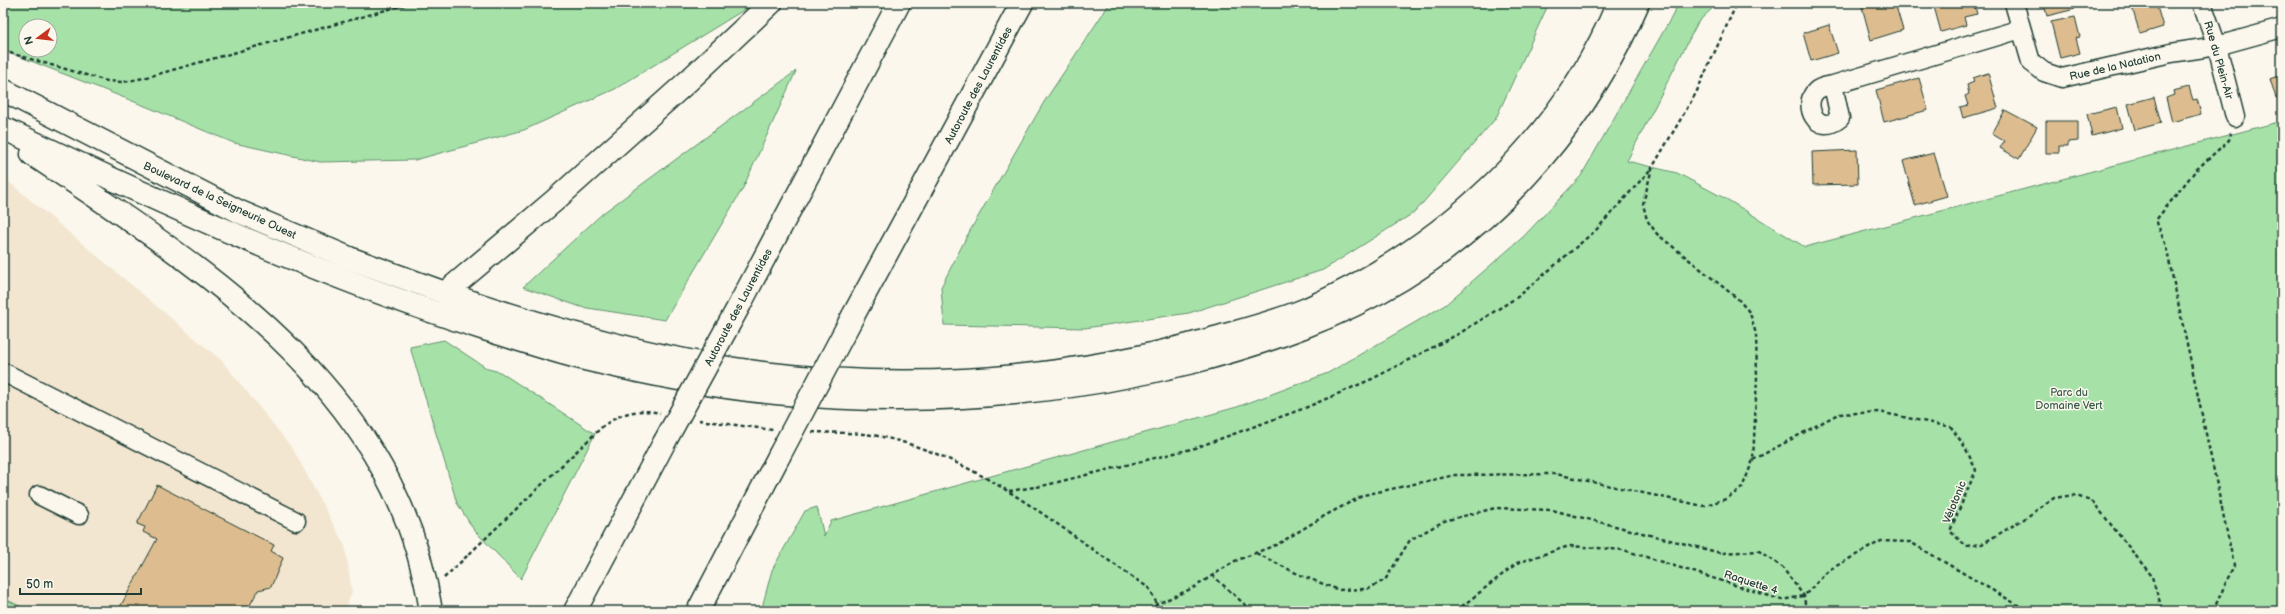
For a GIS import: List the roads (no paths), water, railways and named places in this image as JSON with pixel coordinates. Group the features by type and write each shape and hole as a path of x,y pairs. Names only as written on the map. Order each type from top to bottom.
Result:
{"main road":[{"path":"445,292 548,206 687,82 771,3"},
{"name":"Autoroute des Laurentides","path":"576,611 899,3"},
{"name":"Autoroute des Laurentides","path":"698,611 853,316 1022,3"},
{"path":"995,53 1036,3"},
{"name":"Boulevard de la Seigneurie Ouest","path":"3,90 240,212 335,252 445,292 551,328 613,345 742,370 826,379 906,382 988,379 1099,365 1189,346 1273,322 1303,310 1372,276 1440,230 1503,174 1546,124 1589,62 1602,40 1618,3"},
{"path":"3,128 165,204 295,261 456,320 575,356 714,385 777,393 897,400 988,396 1111,380 1245,348 1291,332 1334,314 1400,280 1442,251 1484,217 1539,162 1568,126 1592,91 1614,54 1638,3"},
{"path":"3,134 138,225 208,278 275,334 320,379 369,444 393,489 419,557 431,611"}],"street":[{"name":"Rue de la Natation","path":"2014,3 2031,62 2044,72 2062,78 2171,53 2217,46 2282,28"},
{"name":"Rue du Plein-Air","path":"2202,3 2217,46 2235,117"},
{"path":"1833,84 2021,29"},
{"path":"3,372 296,521"},
{"path":"39,495 79,515"}],"waterway":[{"path":"1551,611 1563,611"}],"park label":[{"name":"Parc du Domaine Vert","path":"2069,398"}]}
